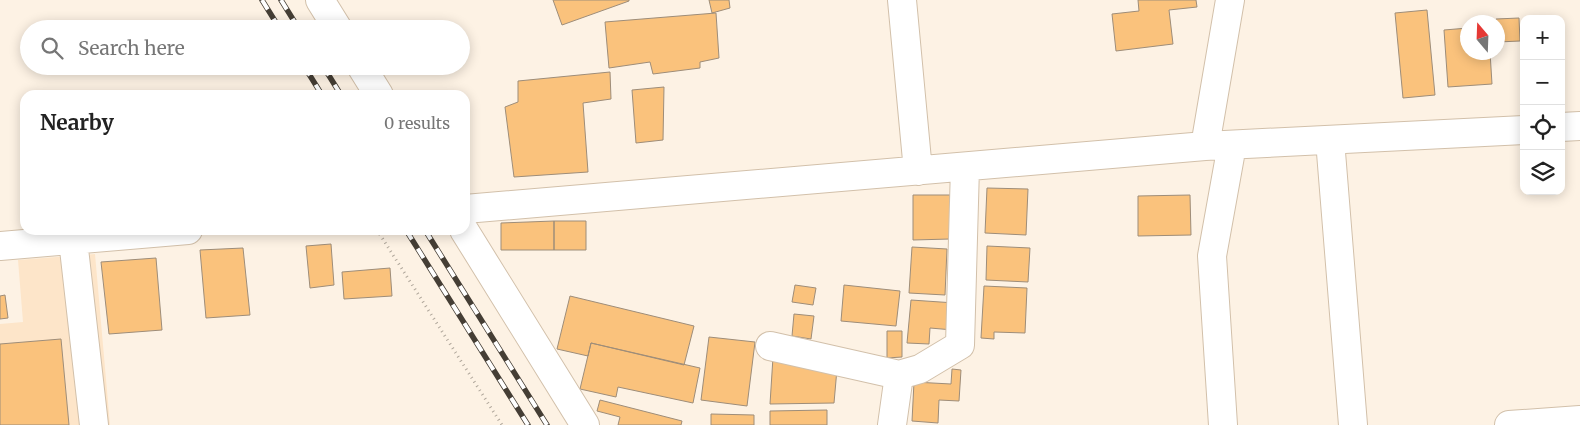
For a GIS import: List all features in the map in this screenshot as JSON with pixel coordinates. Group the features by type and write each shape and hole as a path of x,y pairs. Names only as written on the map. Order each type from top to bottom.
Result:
{"street":[{"path":"320,0 332,20"},
{"path":"902,0 918,171"},
{"path":"1205,146 1230,0"},
{"path":"367,75 376,90"},
{"path":"1565,128 1580,126"},
{"path":"470,209 1205,146 1520,130"},
{"path":"1330,140 1353,425"},
{"path":"1223,425 1212,256 1232,145"},
{"path":"770,346 899,375 920,369 960,345 965,167"},
{"path":"0,246 130,235"},
{"path":"467,235 585,425"},
{"path":"73,240 94,425"},
{"path":"892,425 899,375"},
{"path":"1509,425 1580,420"}],"path":[{"path":"380,235 502,425"}],"shaded area":[{"path":"95,254 110,425 0,425 0,324 23,322 18,260"}],"building":[{"path":"553,0 629,0 629,1 562,25"},
{"path":"709,0 729,0 730,8 712,13"},
{"path":"1138,0 1196,0 1197,7 1169,10 1173,44 1116,51 1112,14 1139,11"},
{"path":"1427,10 1435,95 1403,98 1395,13"},
{"path":"716,13 719,58 700,62 700,68 653,74 650,62 609,68 605,22"},
{"path":"1519,18 1520,41 1505,42 1505,19"},
{"path":"1460,29 1460,60 1490,60 1492,84 1448,87 1444,30"},
{"path":"610,72 611,99 583,103 588,172 514,177 505,107 518,102 518,81"},
{"path":"664,87 663,140 636,143 632,90"},
{"path":"987,188 1028,189 1026,235 985,233"},
{"path":"913,195 950,195 950,239 913,240"},
{"path":"1190,195 1191,235 1138,236 1138,196"},
{"path":"554,221 554,250 501,250 501,223"},
{"path":"554,221 586,221 586,250 554,250"},
{"path":"331,244 334,285 310,288 306,246"},
{"path":"987,246 1030,248 1028,282 986,280"},
{"path":"912,247 947,249 945,295 909,293"},
{"path":"243,248 250,315 206,318 200,250"},
{"path":"156,258 162,330 109,334 101,262"},
{"path":"390,268 392,296 344,299 342,272"},
{"path":"795,285 816,288 813,305 792,302"},
{"path":"844,285 900,291 896,326 841,321"},
{"path":"984,286 1027,288 1025,333 994,332 994,339 981,338"},
{"path":"5,295 8,318 0,319 0,296"},
{"path":"570,296 694,326 684,365 591,343 588,356 557,349"},
{"path":"911,300 955,303 953,330 930,328 929,344 907,343"},
{"path":"794,314 814,316 811,339 792,336"},
{"path":"887,331 902,331 902,357 887,358"},
{"path":"709,337 755,342 747,406 701,400"},
{"path":"61,339 69,425 0,425 0,344"},
{"path":"591,343 700,368 693,403 618,387 616,397 580,389"},
{"path":"773,357 837,369 834,403 770,404"},
{"path":"952,369 961,370 959,401 939,400 938,423 912,421 914,382 951,384"},
{"path":"600,400 682,421 681,425 618,425 620,417 597,411"},
{"path":"827,410 827,425 770,425 770,411"},
{"path":"711,414 754,415 754,425 711,425"}],"railway":[{"path":"262,0 274,20"},
{"path":"281,0 293,20"},
{"path":"310,75 319,90"},
{"path":"329,75 338,90"},
{"path":"409,235 528,425"},
{"path":"428,235 547,425"}]}
